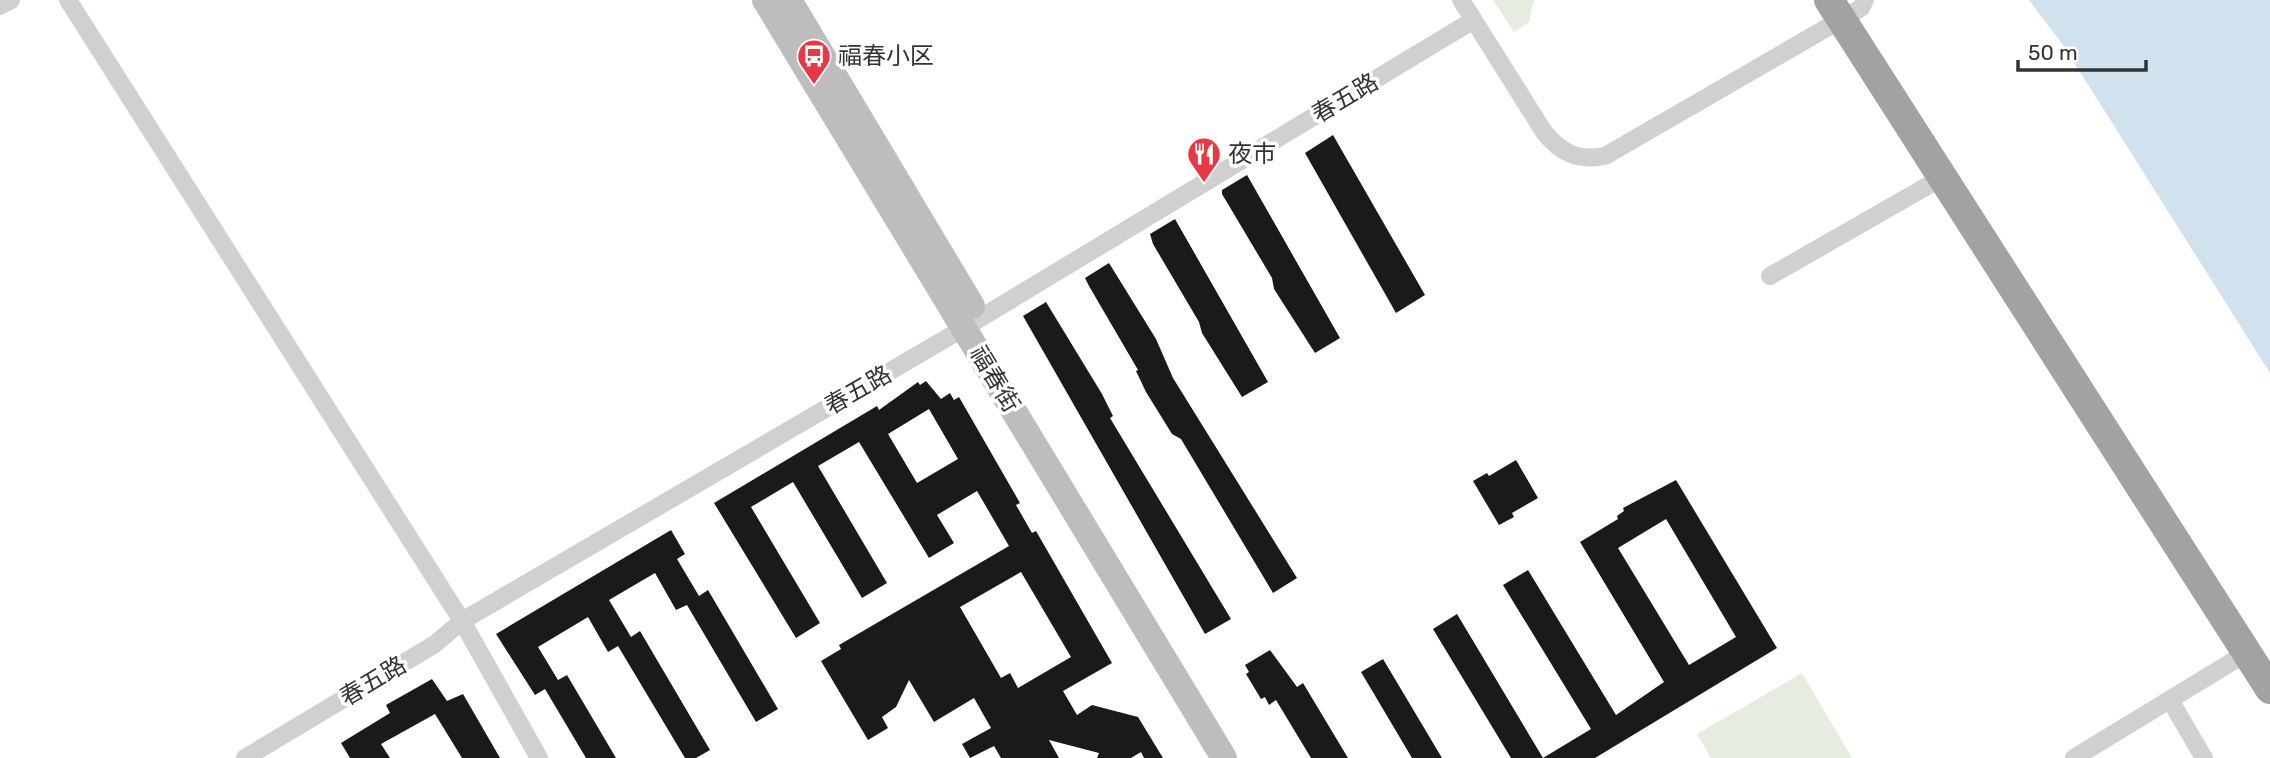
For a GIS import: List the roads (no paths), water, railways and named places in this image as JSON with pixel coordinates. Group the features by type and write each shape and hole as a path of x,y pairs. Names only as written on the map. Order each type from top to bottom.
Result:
{"highway":[{"path":"1835,10 2270,689"}],"main road":[{"name":"福春街","path":"765,0 972,323 1243,758"},
{"name":"福春街","path":"789,0 1224,758"}],"street":[{"path":"0,6 11,0"},
{"path":"68,0 462,621 539,758"},
{"path":"1461,0 1472,21 1558,149 1588,159 1605,156 1835,10 1861,8 1865,0"},
{"name":"春五路","path":"245,758 435,644 462,621 972,323 1472,21"},
{"path":"1770,276 1942,177"},
{"path":"2074,758 2248,652"},
{"path":"2170,700 2204,758"}],"water":[{"path":"2029,0 2270,0 2270,373 2063,45"}],"place":[{"name":"福春小区","path":"814,86"},
{"name":"夜市","path":"1204,184"}]}
